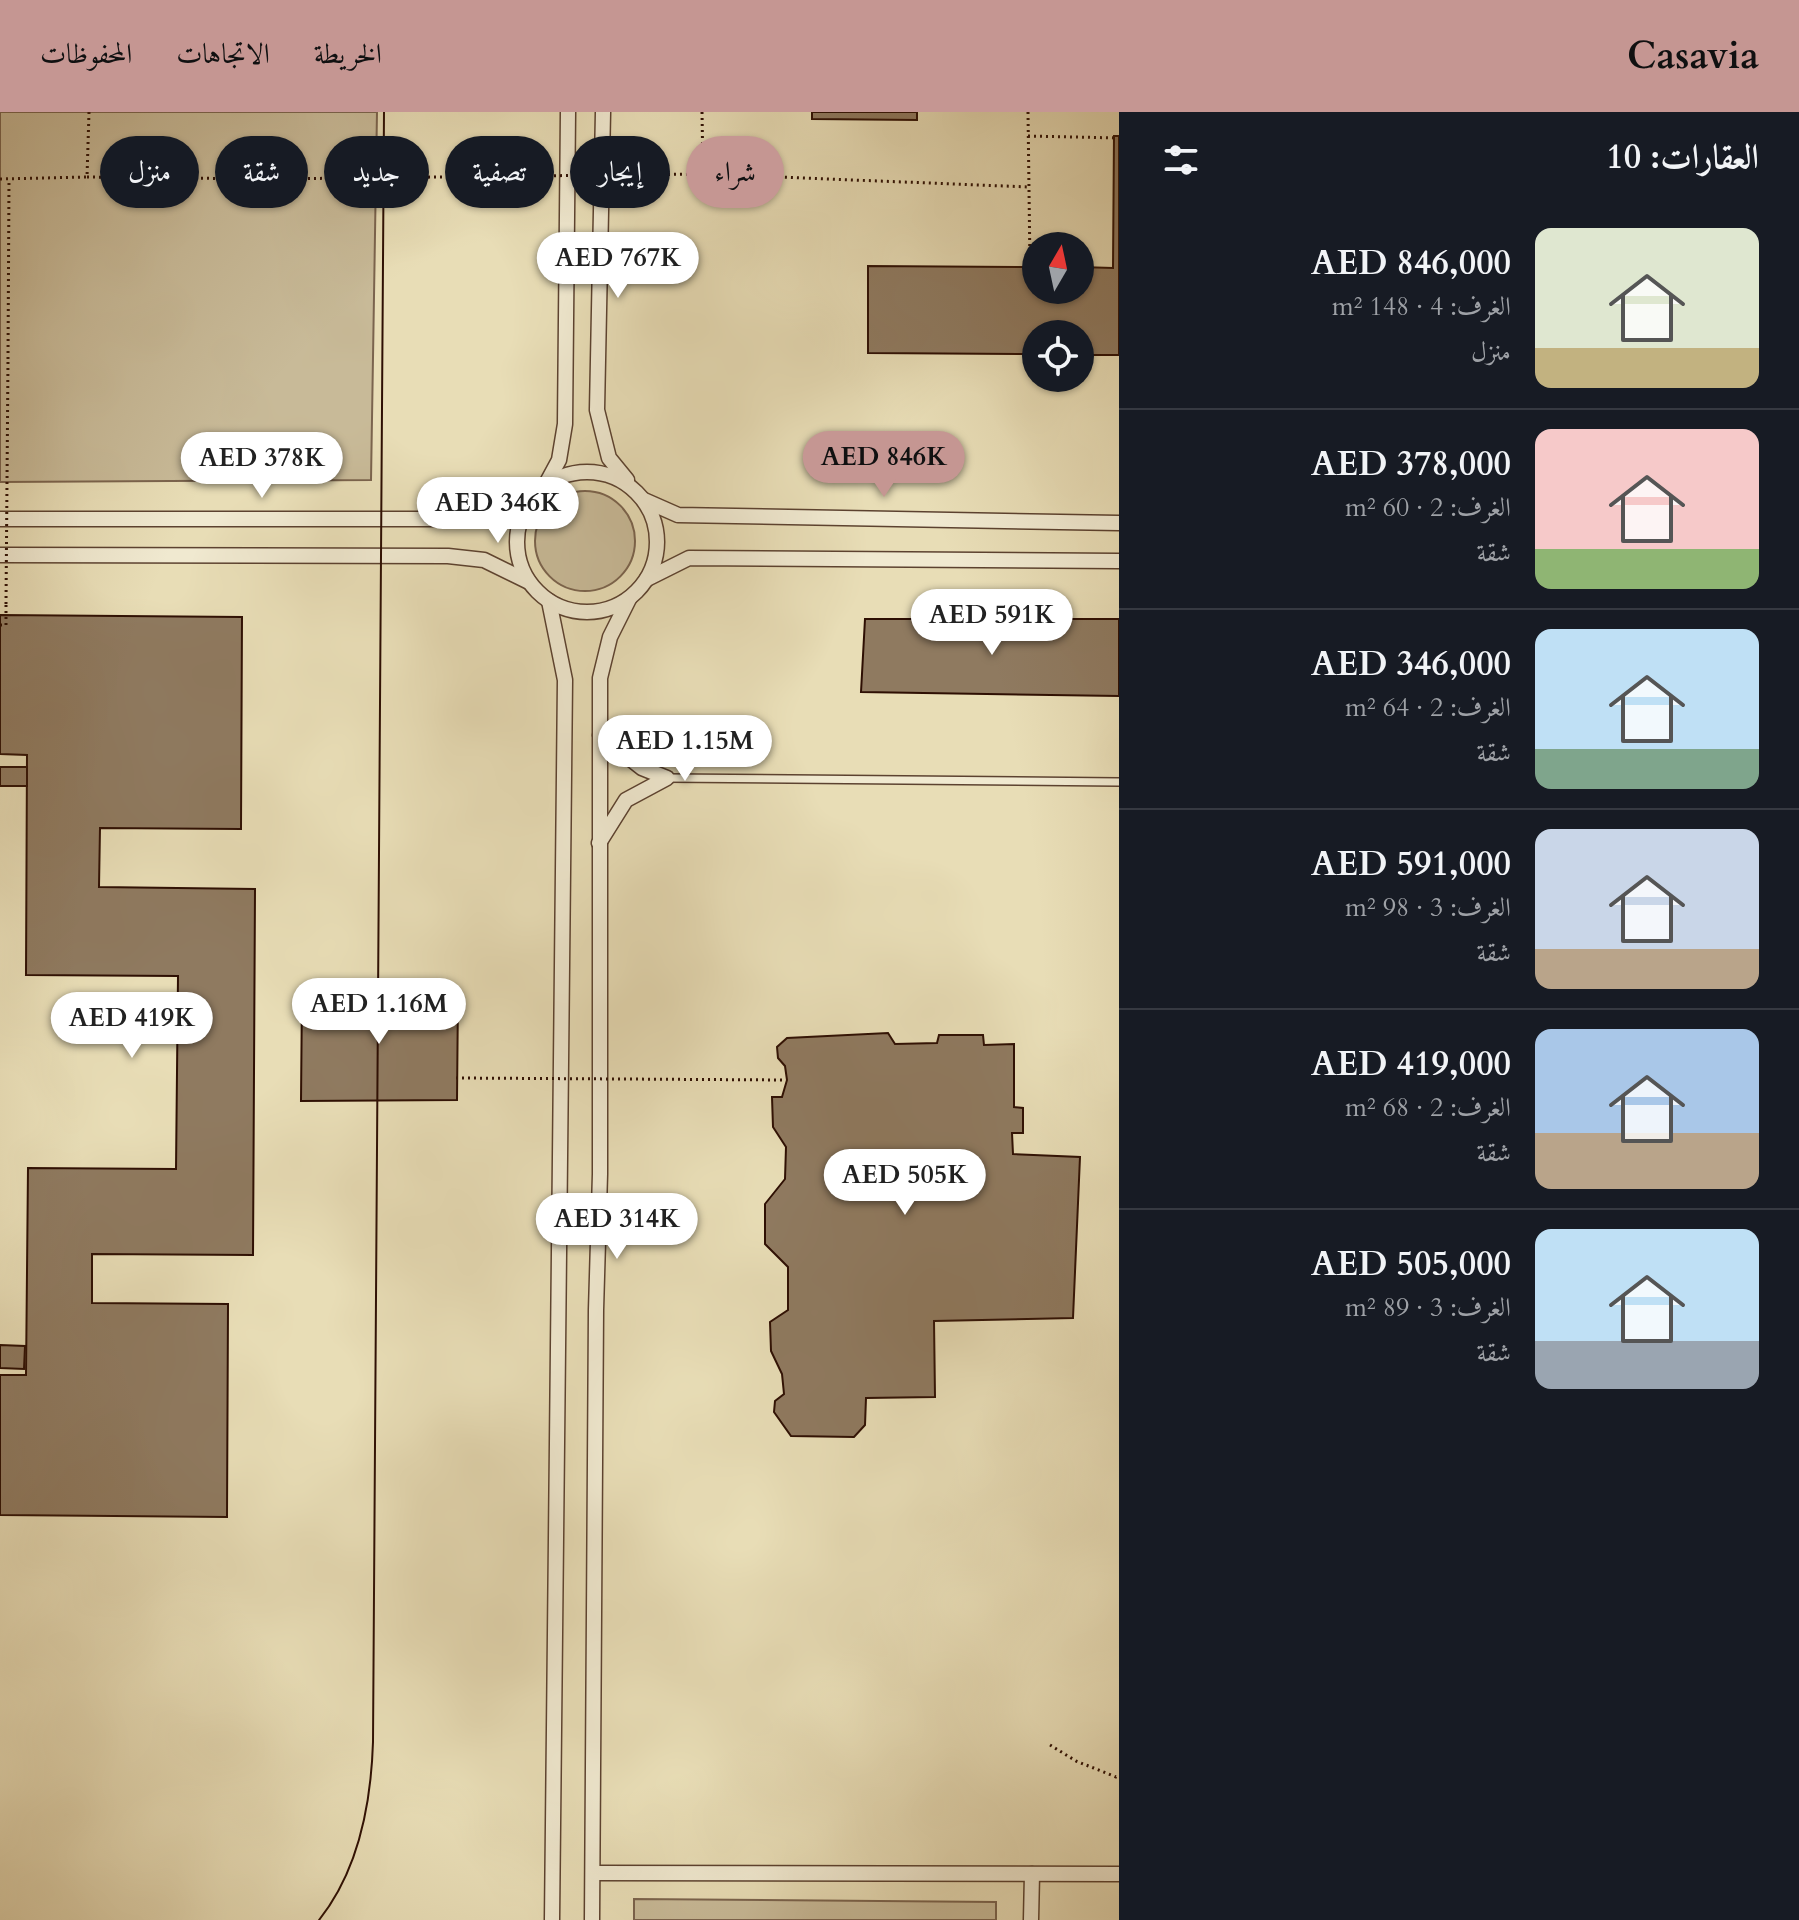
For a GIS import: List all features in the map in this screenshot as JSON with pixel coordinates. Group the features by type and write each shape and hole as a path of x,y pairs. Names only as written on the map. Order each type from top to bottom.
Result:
{"street":[{"path":"529,582 520,563 517,543 519,522 528,504 546,485 559,460 565,424 568,112"},
{"path":"592,1920 600,1174 600,678 610,637 629,599 647,579 656,560 658,539 654,519 640,495 609,458 597,410 603,112"},
{"path":"546,485 567,474 591,471 614,477 678,515 1119,523"},
{"path":"0,519 447,519 498,515 528,504"},
{"path":"0,555 448,556 484,560 529,582 549,601 568,609 589,612 610,608 629,599"},
{"path":"647,579 689,558 1119,561"},
{"path":"549,601 565,680 552,1920"},
{"path":"600,735 642,768 667,778"},
{"path":"599,844 626,800 667,778"},
{"path":"593,1873 1119,1874"},
{"path":"1031,1920 1032,1874"}],"lane":[{"path":"667,778 1119,782"}],"path":[{"path":"87,177 89,112"},
{"path":"702,112 702,136"},
{"path":"1028,112 1030,232"},
{"path":"1028,136 1119,138"},
{"path":"0,179 686,174"},
{"path":"784,177 1029,187"},
{"path":"0,625 6,625 9,179"},
{"path":"456,1078 787,1080"},
{"path":"1050,1745 1076,1761 1116,1777 1119,1775"}],"shaded area":[{"path":"0,112 377,112 377,136 324,136 324,208 375,208 371,480 0,482"},
{"path":"585,491 604,495 620,506 631,522 635,541 631,560 620,576 604,587 585,591 566,587 550,576 539,560 535,541 539,522 550,506 566,495"},
{"path":"634,1899 996,1902 996,1920 634,1920"}],"building":[{"path":"812,112 917,112 917,120 812,119"},
{"path":"1114,136 1119,136 1119,355 1094,355 1094,320 1022,320 1022,354 868,353 868,266 1022,267 1022,304 1094,304 1094,267 1113,268"},
{"path":"0,615 242,617 241,829 100,828 99,887 255,889 253,1255 92,1254 92,1303 228,1304 227,1517 0,1515 0,1375 26,1375 28,1168 176,1169 178,976 26,975 27,755 0,754"},
{"path":"865,619 1119,619 1119,696 861,692"},
{"path":"0,767 27,767 27,786 0,786"},
{"path":"302,992 458,992 457,1100 301,1101"},
{"path":"888,1033 895,1044 937,1043 939,1035 983,1035 984,1045 1014,1044 1014,1107 1023,1108 1023,1133 1012,1133 1013,1154 1080,1157 1073,1318 934,1321 935,1397 866,1398 865,1425 854,1437 791,1436 774,1412 775,1401 784,1394 782,1374 771,1351 770,1322 788,1310 788,1267 765,1244 765,1204 785,1179 786,1147 773,1127 772,1097 782,1097 787,1080 777,1047 787,1038"},
{"path":"0,1345 25,1346 24,1369 0,1368"}],"tram line":[{"path":"319,1920 344,1880 360,1836 366,1813 373,1742 384,112"}]}
